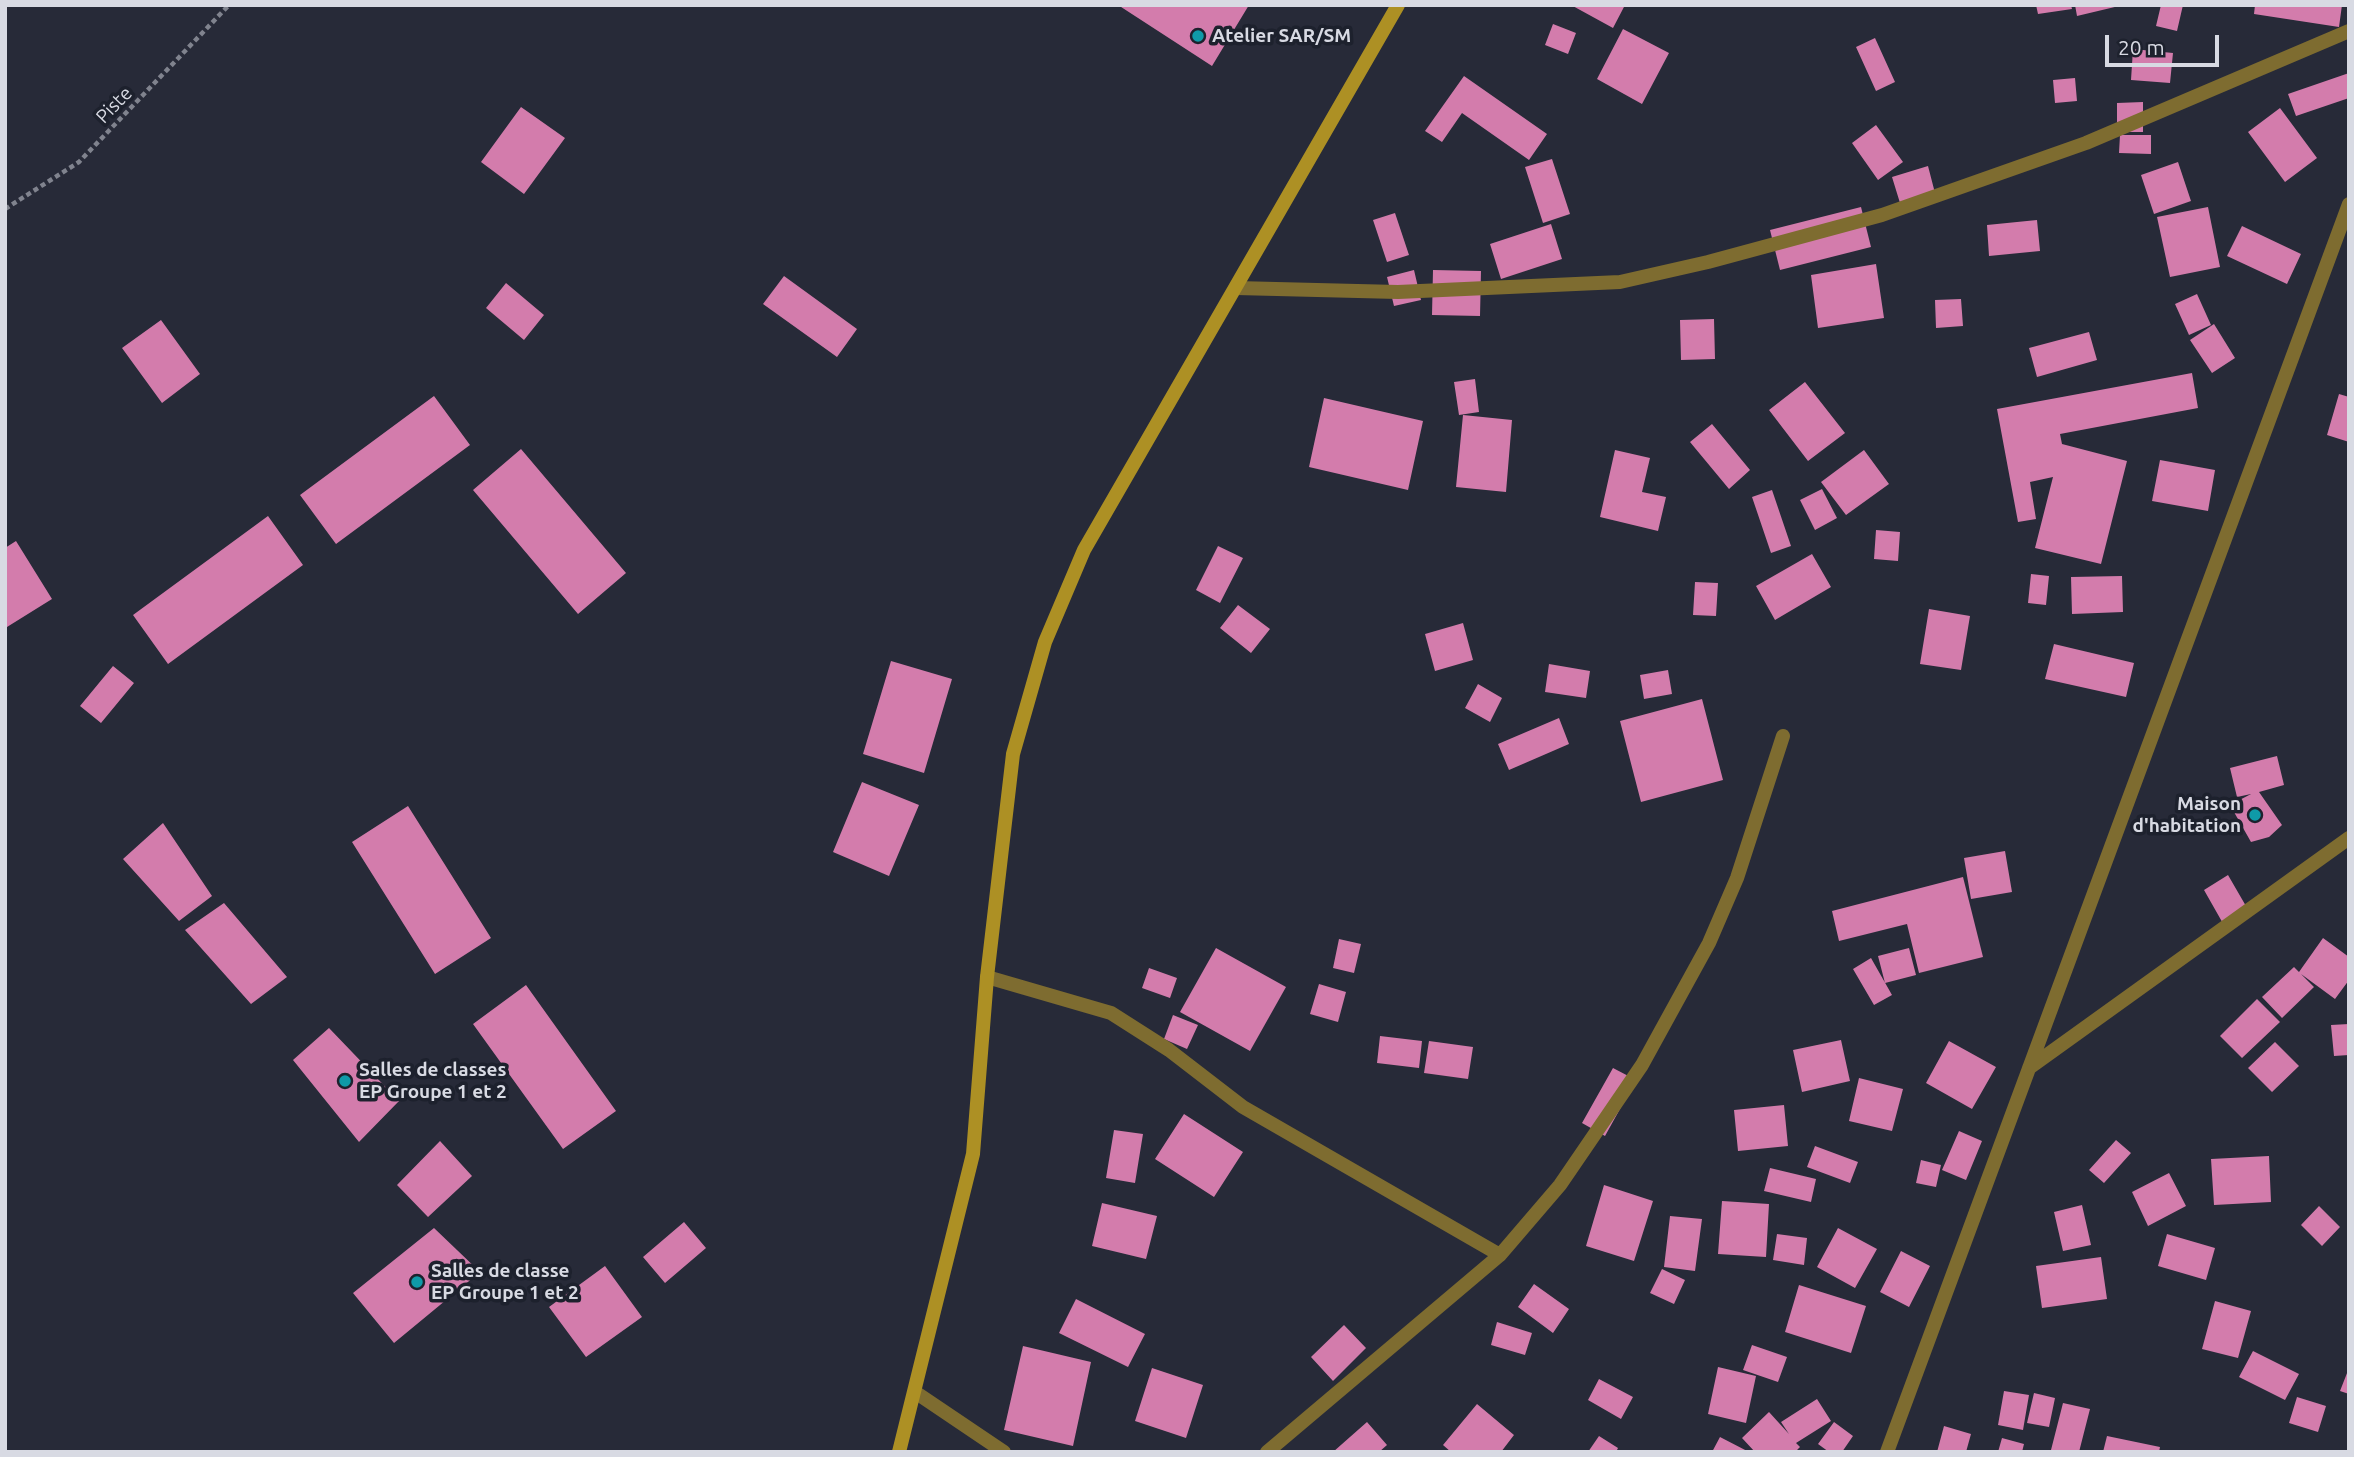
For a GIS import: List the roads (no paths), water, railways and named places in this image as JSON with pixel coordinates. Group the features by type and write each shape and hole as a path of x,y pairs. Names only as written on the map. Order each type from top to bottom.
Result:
{"main road":[{"path":"899,1452 973,1154 987,976 1013,754 1045,642 1084,550 1398,5"}],"street":[{"path":"1236,288 1398,292 1620,282 1696,265 1882,215 2087,143 2349,31"},
{"path":"1887,1452 2349,204"},
{"path":"1267,1452 1500,1255 1568,1174 1642,1065 1709,943 1737,878 1783,736"},
{"path":"2027,1069 2349,838"},
{"path":"987,976 1111,1013 1169,1050 1243,1107 1500,1255"},
{"path":"915,1392 1004,1452"}],"place":[{"name":"Atelier SAR/SM","path":"1198,36"},
{"name":"Maison d'habitation","path":"2255,815"},
{"name":"Salles de classes EP Groupe 1 et 2","path":"345,1081"},
{"name":"Salles de classe EP Groupe 1 et 2","path":"417,1282"}]}
